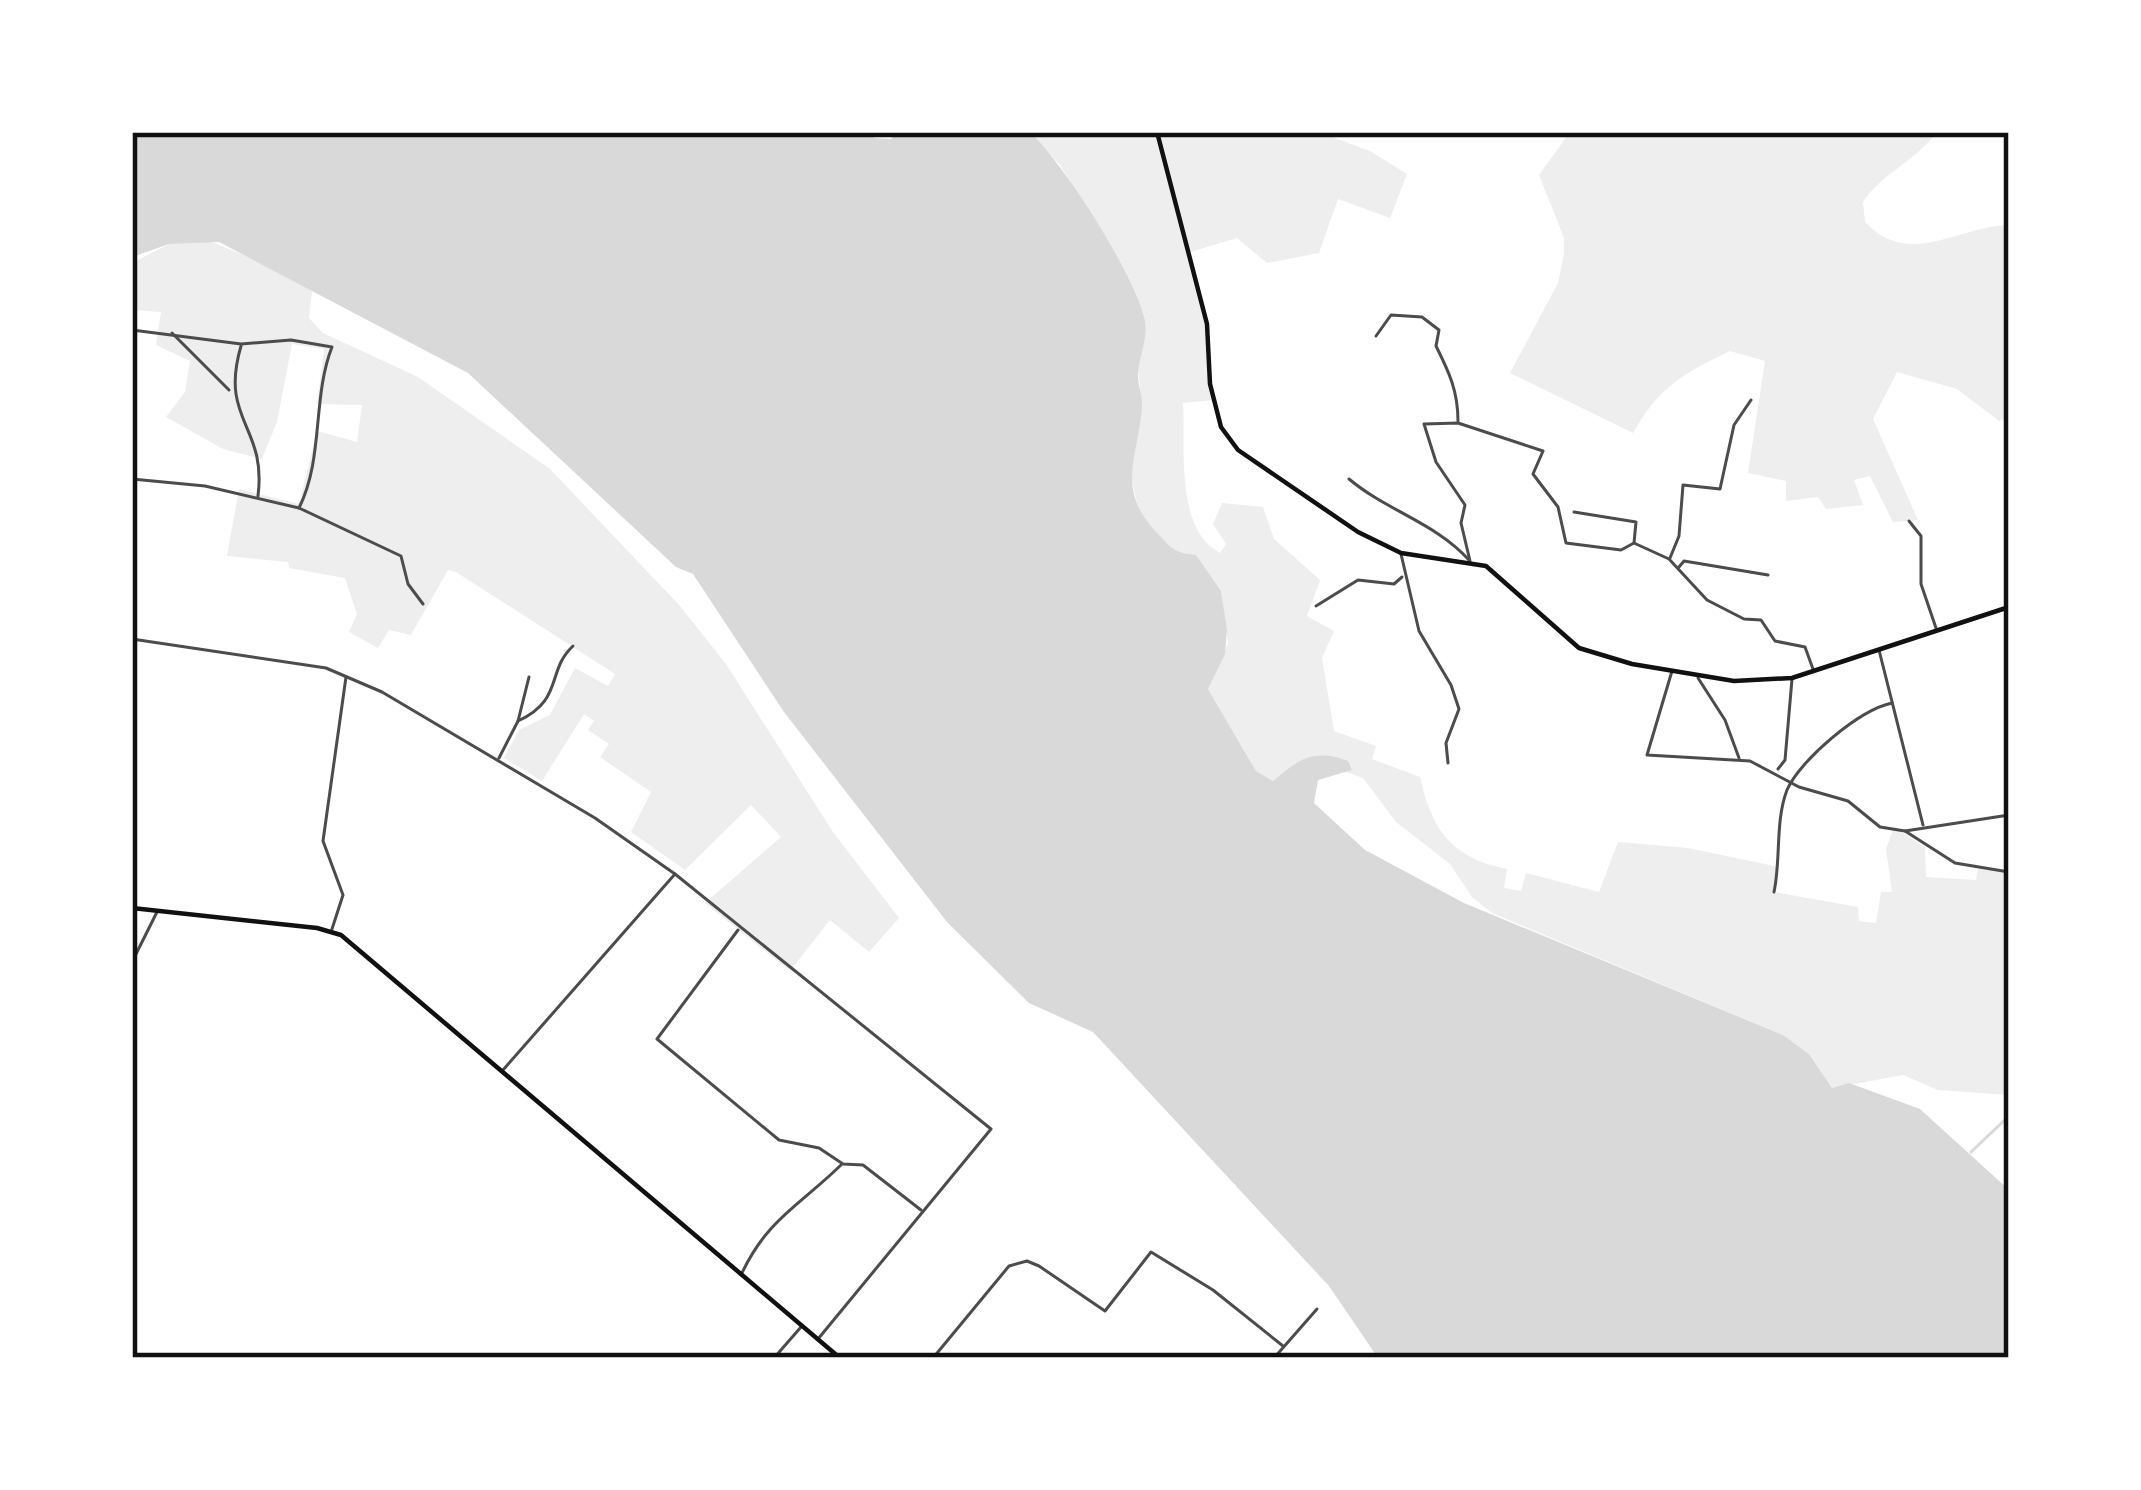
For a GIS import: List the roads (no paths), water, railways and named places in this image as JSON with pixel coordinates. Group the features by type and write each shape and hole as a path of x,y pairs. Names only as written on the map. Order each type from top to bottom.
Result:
{"main road":[{"path":"1156,132 1208,324 1216,412 1229,441 1358,532 1401,553 1470,561 1499,574 1532,610 1579,648 1697,676 1792,678 2009,607"},
{"path":"132,908 331,931 358,947 840,1358"}],"street":[{"path":"1376,335 1391,315 1422,317 1439,330 1436,346 1460,402 1458,423"},
{"path":"132,330 241,344 291,340 332,347 323,380 320,432 299,508"},
{"path":"171,332 199,365 231,391 262,460 258,496"},
{"path":"231,391 241,344"},
{"path":"1669,559 1679,536 1682,485 1720,489 1734,425 1750,400"},
{"path":"1470,561 1461,523 1465,505 1436,462 1424,424 1458,423 1543,451 1532,474 1558,507 1566,543 1621,550 1634,543"},
{"path":"132,479 258,496 299,508 401,556 408,584 423,604"},
{"path":"1349,479 1373,499 1448,538 1470,561"},
{"path":"1574,512 1636,522 1634,543"},
{"path":"1909,521 1922,536 1921,584 1936,628"},
{"path":"1634,543 1669,559 1707,600 1744,619 1761,620 1775,640 1805,646 1814,669"},
{"path":"1401,553 1419,631 1459,709 1446,743 1448,764"},
{"path":"1678,568 1684,561 1768,574"},
{"path":"1316,606 1358,580 1394,584 1404,575"},
{"path":"132,639 302,664 362,680 498,760 675,874 991,1129 818,1339"},
{"path":"518,721 551,697 563,655 572,646"},
{"path":"1879,648 1923,825"},
{"path":"1672,671 1647,755 1740,760 1776,771 1790,784 1848,801 1880,827 1904,831 1955,863 2009,872"},
{"path":"1697,676 1705,696 1725,720 1740,760"},
{"path":"331,931 344,895 323,841 346,677"},
{"path":"498,760 518,721 529,677"},
{"path":"1776,771 1785,760 1792,678"},
{"path":"1774,892 1790,784 1841,727 1873,707 1892,703"},
{"path":"1904,831 2009,815"},
{"path":"502,1071 675,874"},
{"path":"132,962 158,910"},
{"path":"741,928 657,1039 779,1140 819,1148 843,1164 863,1165 922,1211"},
{"path":"740,1276 758,1238 776,1216 843,1164"},
{"path":"933,1358 1009,1266 1027,1261 1039,1266 1105,1311 1156,1252 1283,1346"},
{"path":"1274,1358 1317,1309"},
{"path":"774,1358 802,1325"}],"waterway":[{"path":"1971,1152 2009,1116"}]}
